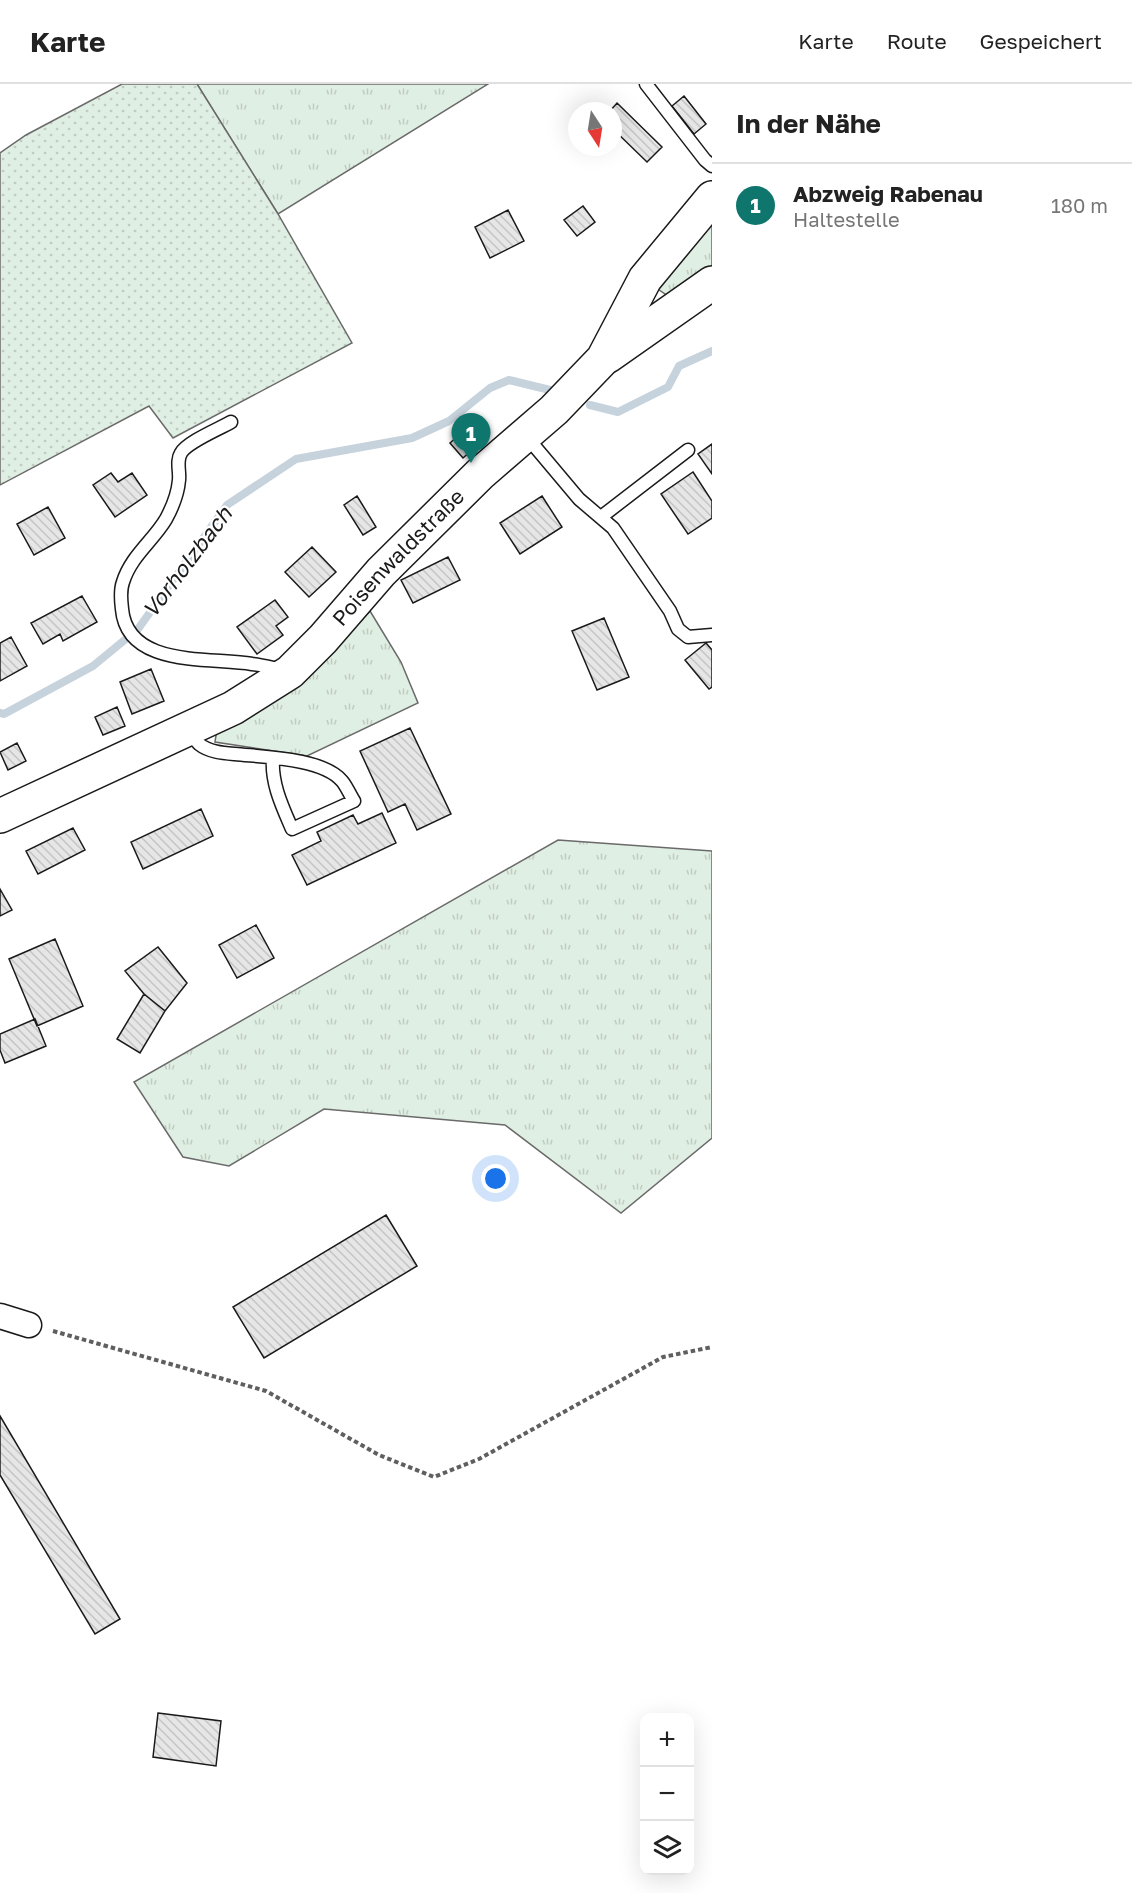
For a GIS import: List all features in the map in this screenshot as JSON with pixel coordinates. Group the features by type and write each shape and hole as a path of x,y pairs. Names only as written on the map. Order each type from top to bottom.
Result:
{"street":[{"name":"Poisenwaldstraße","path":"0,816 233,708 290,672 323,639 381,572 480,474 554,410 603,359 645,279 712,198"},
{"path":"603,359 708,289"},
{"path":"0,1316 29,1325"}],"lane":[{"path":"646,84 712,166"},
{"path":"231,422 181,452 178,462 179,480 166,519 133,560 122,584 123,620 135,639 160,653 181,658 252,664 290,672"},
{"path":"526,435 579,499 613,528 670,611 678,629 688,637 712,636"},
{"path":"601,517 688,450"},
{"path":"190,727 197,743 206,748 295,761 332,773 342,780 354,801 292,829 276,787 272,770 273,758"}],"path":[{"path":"29,1325 266,1391 379,1455 434,1477 479,1459 663,1357 712,1347"}],"green space":[{"path":"122,84 197,84 278,214 352,343 173,438 149,406 0,485 0,153 26,135"},
{"path":"197,84 488,84 278,214"},
{"path":"712,218 712,269 671,298 655,287"},
{"path":"370,611 401,662 418,703 307,756 215,742 217,729 325,660"},
{"path":"558,840 712,851 712,1138 621,1213 505,1125 324,1109 229,1166 183,1157 134,1082"}],"building":[{"path":"684,96 706,124 694,134 672,106"},
{"path":"622,108 662,147 647,162 622,138"},
{"path":"583,206 595,222 577,236 564,220"},
{"path":"508,210 524,241 490,258 475,227"},
{"path":"467,428 480,443 463,458 450,443"},
{"path":"712,444 712,474 698,454"},
{"path":"693,472 712,501 712,518 688,534 661,494"},
{"path":"111,473 118,482 132,473 147,495 115,517 93,485"},
{"path":"357,496 376,527 363,535 344,505"},
{"path":"542,496 562,527 520,554 500,523"},
{"path":"48,507 65,538 34,555 17,524"},
{"path":"312,547 336,572 309,597 285,572"},
{"path":"448,557 460,580 413,603 401,580"},
{"path":"82,596 97,622 63,641 60,634 43,644 31,623"},
{"path":"275,600 288,617 276,626 283,635 257,654 237,627"},
{"path":"604,618 629,677 597,690 572,631"},
{"path":"11,637 27,666 0,681 0,643"},
{"path":"706,643 712,650 712,687 709,689 685,660"},
{"path":"151,669 164,701 132,714 120,682"},
{"path":"117,707 125,726 103,735 95,717"},
{"path":"410,728 451,814 417,830 405,804 388,812 360,751"},
{"path":"17,743 26,761 8,770 0,752"},
{"path":"201,809 213,836 143,869 131,842"},
{"path":"382,813 396,843 307,885 292,855 321,841 317,832 353,815 358,824"},
{"path":"73,828 85,850 38,874 26,851"},
{"path":"0,889 12,910 0,916"},
{"path":"256,925 274,958 237,978 219,945"},
{"path":"55,939 83,1006 37,1026 9,959"},
{"path":"158,947 187,983 165,1011 144,994 125,971"},
{"path":"144,994 165,1011 140,1053 117,1039"},
{"path":"35,1019 46,1046 5,1063 0,1050 0,1034"},
{"path":"386,1215 417,1266 264,1358 233,1307"},
{"path":"0,1416 120,1619 95,1634 0,1475"},
{"path":"158,1713 221,1721 216,1766 153,1757"}],"waterway":[{"name":"Vorholzbach","path":"590,405 618,412 668,387 679,366 712,351"},
{"name":"Vorholzbach","path":"0,713 4,714 93,666 138,629 227,505 296,459 412,438 449,421 490,388 509,380 550,390"}],"place":[{"name":"Abzweig Rabenau","path":"471,463"}]}
